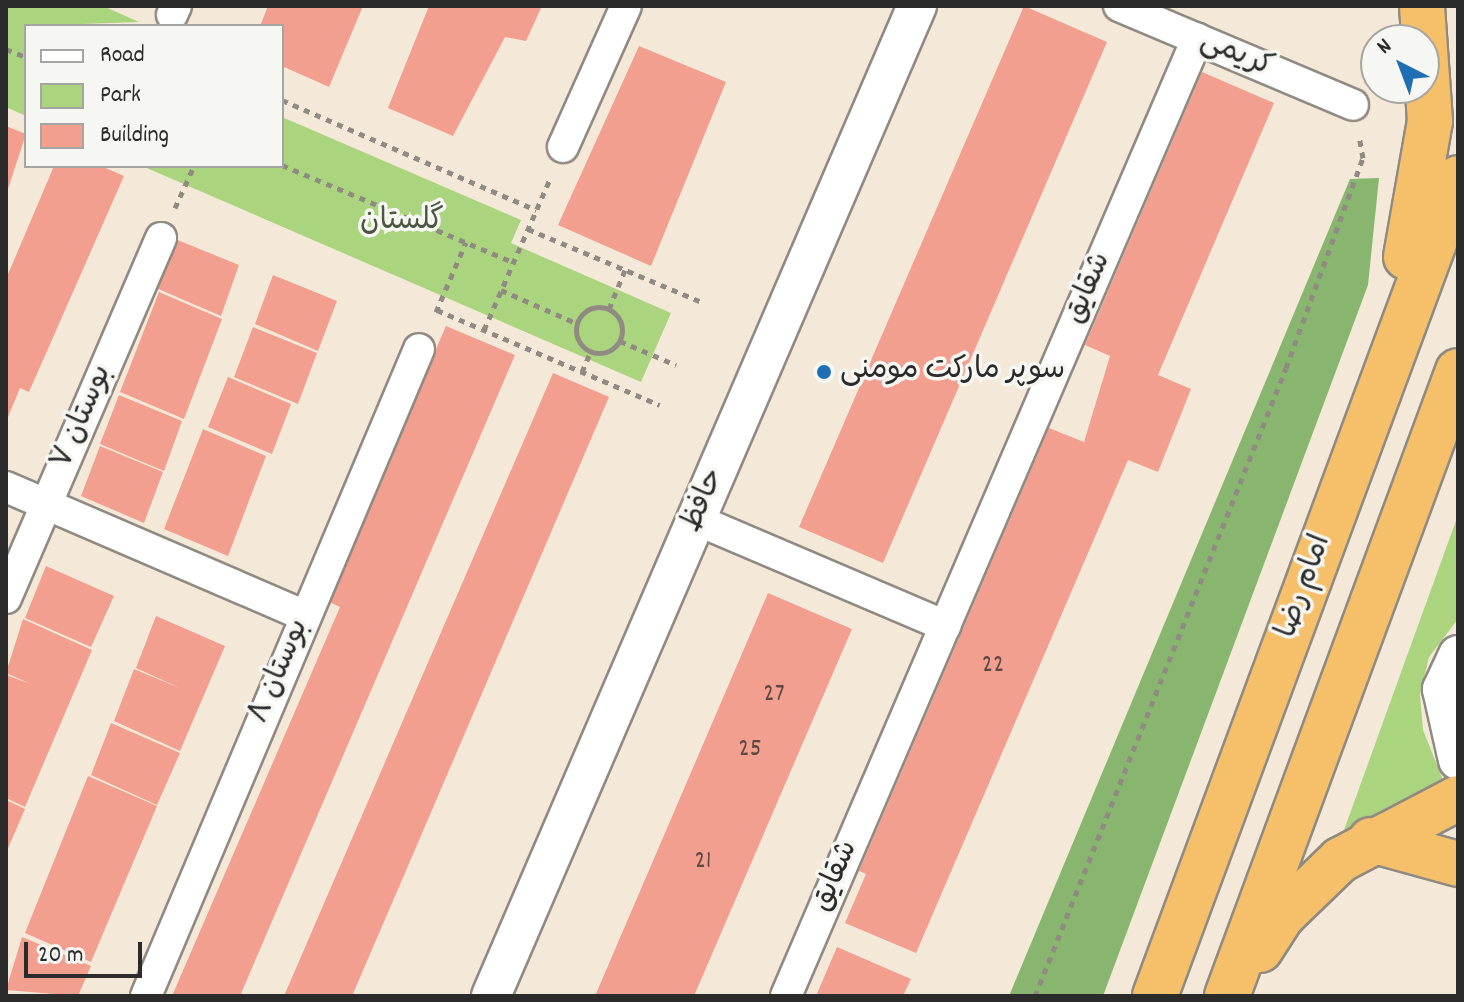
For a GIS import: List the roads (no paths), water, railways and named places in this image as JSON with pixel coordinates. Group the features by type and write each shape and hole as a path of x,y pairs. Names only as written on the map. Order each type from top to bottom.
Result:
{"highway":[{"path":"1381,379 1430,121 1422,6"},
{"name":"امام رضا","path":"1155,996 1458,178"},
{"path":"1229,996 1458,371"},
{"path":"1229,996 1282,916 1371,840 1458,798"},
{"path":"1371,840 1458,864"}],"street":[{"path":"563,147 626,6"},
{"name":"حافظ","path":"491,996 917,6"},
{"name":"کریمی","path":"1119,6 1353,105"},
{"name":"شقایق","path":"786,996 1197,39"},
{"name":"بوستان ۷","path":"6,598 161,238"},
{"name":"بوستان ۸","path":"146,996 419,349"},
{"path":"6,487 305,616"},
{"path":"697,520 945,626"},
{"path":"1458,655 1442,689 1458,760"}],"place":[{"name":"سوپر مارکت مومنی","path":"824,372"}],"park label":[{"name":"گلستان","path":"402,223"}]}
